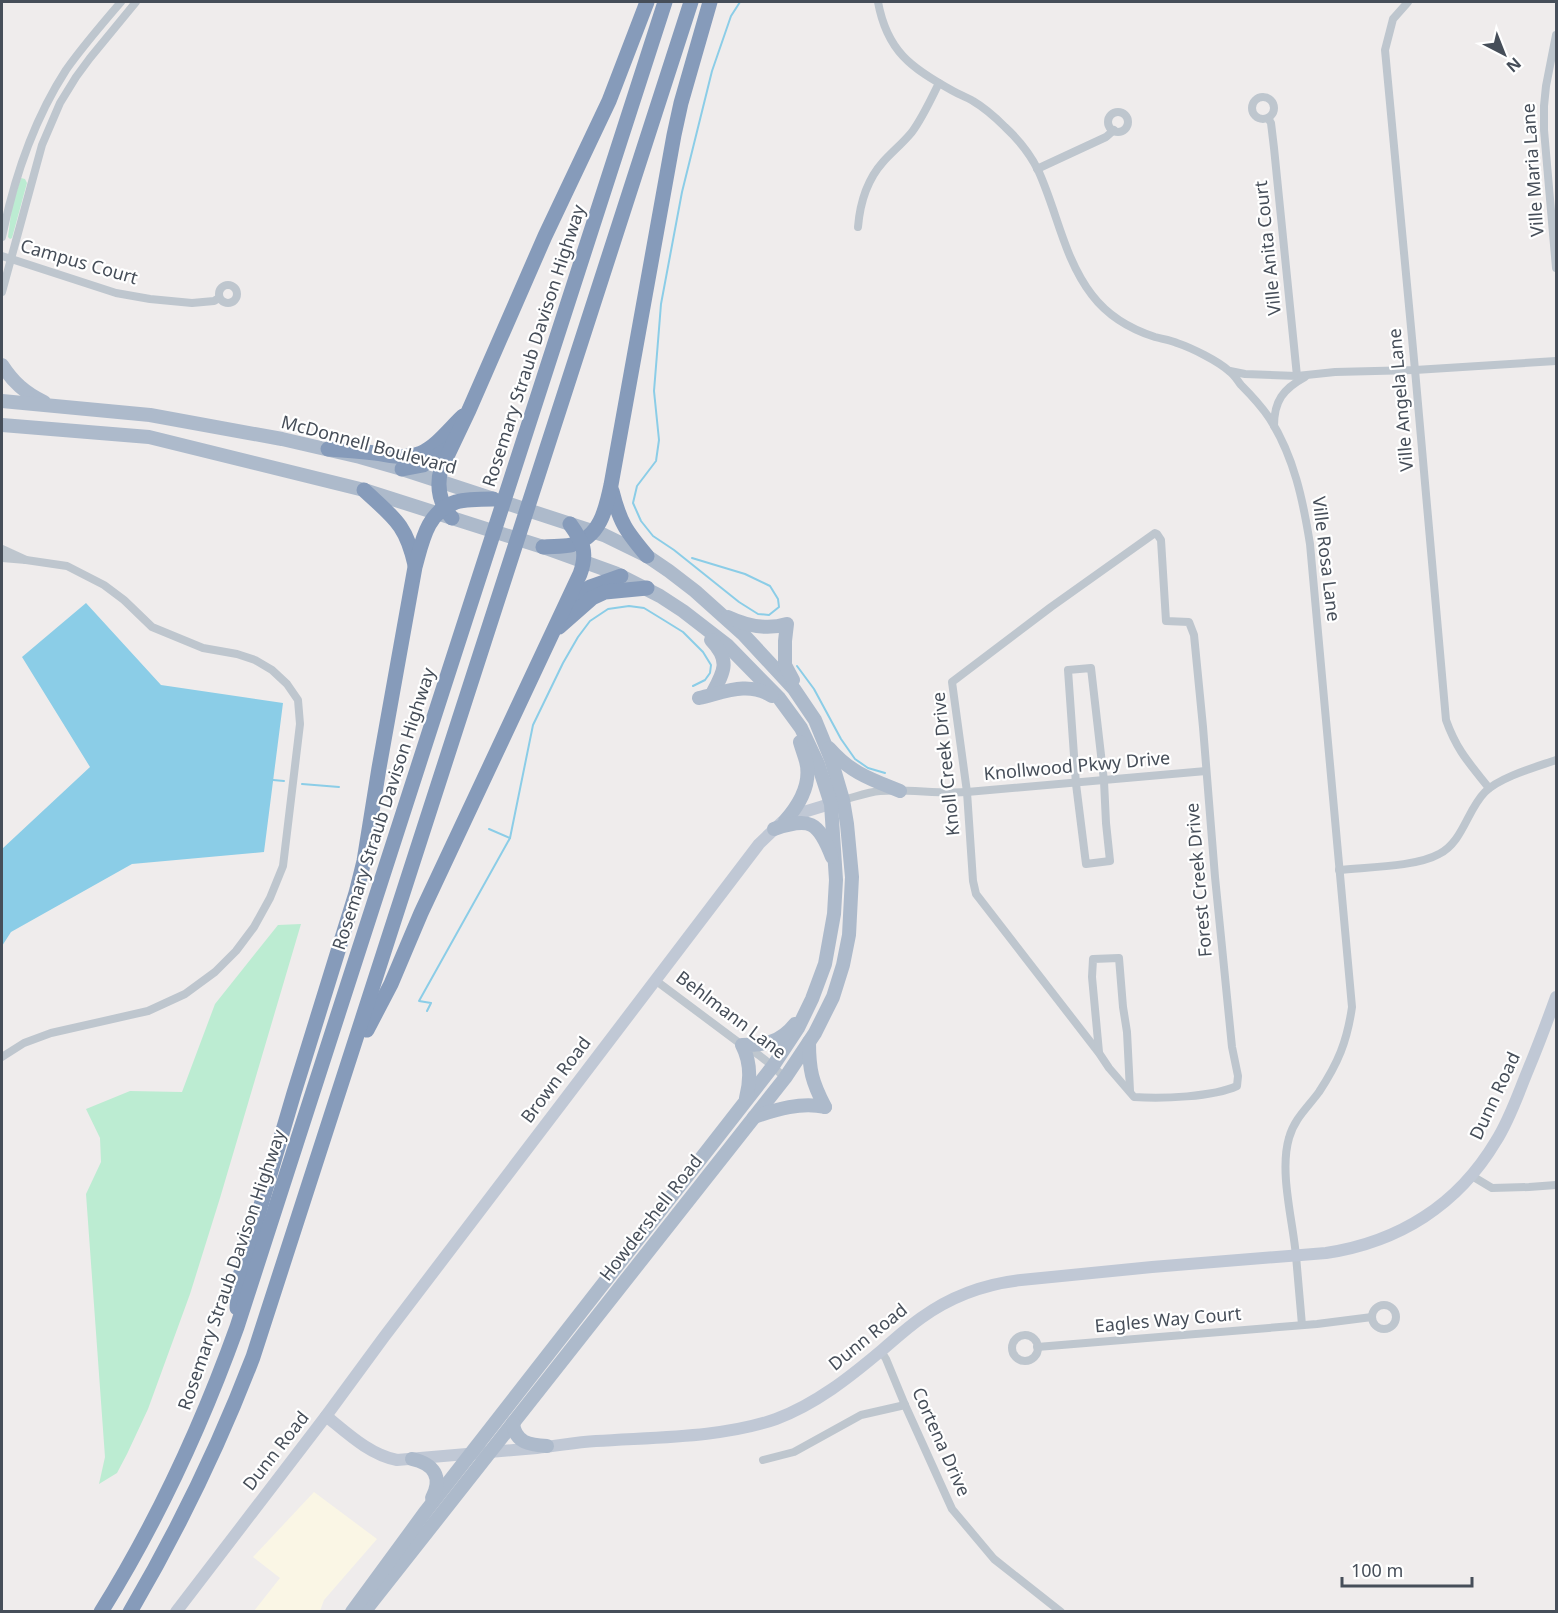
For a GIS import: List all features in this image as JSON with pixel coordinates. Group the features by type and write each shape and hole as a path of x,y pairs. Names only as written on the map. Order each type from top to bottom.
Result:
{"highway":[{"path":"445,513 439,491 441,469 545,236 609,101 646,2"},
{"name":"Rosemary Straub Davison Highway","path":"101,1611 147,1534 175,1478 213,1391 235,1332 666,2"},
{"path":"130,1611 176,1531 218,1445 268,1312 691,2"},
{"path":"543,547 573,544 587,536 603,517 611,485 674,135 710,2"},
{"path":"328,449 412,456 431,446 469,410"},
{"path":"402,470 423,465 453,445"},
{"path":"611,485 620,518 626,530 647,556"},
{"path":"364,490 398,521 409,540 416,567"},
{"path":"235,1332 239,1279 346,928 364,861 379,768 424,534 428,525 445,513 454,503 483,498"},
{"path":"570,524 587,536"},
{"path":"347,1067 391,984 421,913 580,574 587,536"},
{"path":"565,606 590,587 621,576"},
{"path":"553,633 592,598 605,592 647,588"}],"main road":[{"path":"2,365 24,391 51,405"},
{"name":"McDonnell Boulevard","path":"2,401 150,415 328,449 402,470 483,498 570,524"},
{"path":"4,426 149,437 364,490 445,513 470,524 543,547 621,576 647,588 675,606 727,645 748,666 783,704 801,728 837,802"},
{"path":"587,536 628,546 647,556 676,576 721,614 768,660 797,694 815,720 831,759 837,802"},
{"path":"675,606 686,620 707,636 720,650 724,660 722,675 713,692"},
{"path":"721,614 758,626 787,624 785,665 795,682 797,694"},
{"path":"699,698 749,687 763,690 783,704"},
{"path":"779,825 800,801 808,777 807,762 800,744 801,728"},
{"path":"824,741 835,755 853,771 900,791"},
{"name":"Howdershell Road","path":"352,1611 426,1511 774,1066 798,1028 825,964 831,936 836,880 837,802"},
{"name":"Howdershell Road","path":"364,1611 785,1078 809,1042 833,997 849,935 852,877 847,824 837,802"},
{"path":"779,825 797,822 814,825 825,840 836,866"},
{"path":"745,1103 749,1086 749,1069 748,1057 742,1045 764,1045 777,1039 790,1030 806,1011"},
{"path":"753,1117 790,1107 825,1107 812,1077 809,1042"},
{"path":"513,1423 521,1440 532,1445 547,1446"},
{"path":"412,1458 424,1462 436,1474 437,1486 426,1511"}],"street":[{"path":"2,237 8,206 29,141 50,97 80,51 121,2"},
{"path":"2,292 6,257 42,145 60,103 90,58 136,2"},
{"name":"Ville Rosa Lane","path":"878,2 880,17 897,50 924,74 974,101 1018,140 1037,169 1072,260 1080,278 1093,297 1123,324 1184,346 1229,371 1270,419 1295,473 1310,544 1352,1007 1349,1026 1338,1060 1317,1094 1304,1108 1289,1137 1285,1160 1296,1256"},
{"name":"Ville Angela Lane","path":"1408,2 1393,19 1385,50 1446,720 1451,736 1460,751 1489,788"},
{"name":"Ville Maria Lane","path":"1557,35 1544,106 1544,130 1557,268"},
{"path":"858,227 862,198 870,181 881,164 914,129 939,83"},
{"name":"Ville Anita Court","path":"1268,118 1275,148 1297,376"},
{"path":"1037,169 1106,137 1114,130"},
{"name":"Campus Court","path":"6,257 116,293 192,303 214,301 219,298"},
{"path":"1229,371 1245,374 1297,376 1335,372 1557,362"},
{"path":"1274,426 1275,407 1280,397 1289,387 1309,375"},
{"name":"Forest Creek Drive","path":"1130,1092 1134,1097 1151,1098 1221,1092 1238,1086 1215,877 1194,635 1189,622 1166,621 1161,540 1157,534"},
{"name":"Knoll Creek Drive","path":"1099,1053 976,894 967,792 952,682 1132,548 1151,535 1157,534"},
{"path":"2,549 26,560"},
{"path":"2,558 67,566 104,585 152,627 203,648 255,660 272,670 298,700 300,724 283,866 270,898 254,927 236,951 215,972 184,994 148,1011 51,1033 24,1043 2,1058"},
{"path":"1091,668 1104,781 1110,861 1086,864 1076,784 1068,670 1091,668"},
{"path":"1340,870 1410,863 1439,855 1457,838 1469,814 1489,788 1557,760"},
{"name":"Knollwood Pkwy Drive","path":"837,802 880,791 967,792 1206,771"},
{"name":"Brown Road","path":"326,1416 384,1336 744,862 779,825 807,811 837,802"},
{"path":"1092,958 1119,958 1127,1032 1130,1092 1099,1053 1092,958"},
{"name":"Behlmann Lane","path":"655,980 774,1066 785,1078"},
{"name":"Dunn Road","path":"176,1611 326,1416 376,1453 397,1460 727,1431 774,1419 816,1400 921,1318 966,1294 1000,1282 1347,1250 1403,1230 1455,1193 1472,1176 1497,1140 1511,1115 1557,997"},
{"path":"1472,1176 1492,1188 1557,1185"},
{"path":"1296,1256 1302,1325"},
{"name":"Eagles Way Court","path":"1037,1347 1372,1317"},
{"name":"Cortena Drive","path":"881,1351 952,1509 994,1559 1061,1611"},
{"path":"764,1461 794,1452 861,1415 905,1405"}],"shaded area":[{"path":"314,1492 377,1539 324,1600 320,1611 254,1611 280,1578 253,1557"}],"green space":[{"path":"21,178 27,183 10,239 8,237 12,206"},
{"path":"301,924 190,1294 148,1409 127,1454 117,1473 99,1484 105,1457 86,1194 101,1162 100,1138 86,1109 130,1091 182,1092 215,1004 278,925"}],"water":[{"path":"86,603 161,685 283,703 264,852 132,864 11,932 2,946 2,849 90,767 22,657"}],"waterway":[{"path":"692,558 745,574 770,586 778,599 779,607 769,615 758,614 739,602 653,536 641,521 633,503 637,486 656,461 659,440 654,391 661,304 682,192 712,71 731,16 740,2"},
{"path":"427,1011 431,1003 419,1001 510,838 533,725 563,663 590,621 608,609 629,606 644,608 683,632 703,652 711,665 710,673 705,680 693,686"},
{"path":"797,666 814,689 841,739 855,759 868,768 885,773"},
{"path":"273,780 284,781"},
{"path":"302,784 339,787"},
{"path":"489,829 510,838"}]}
